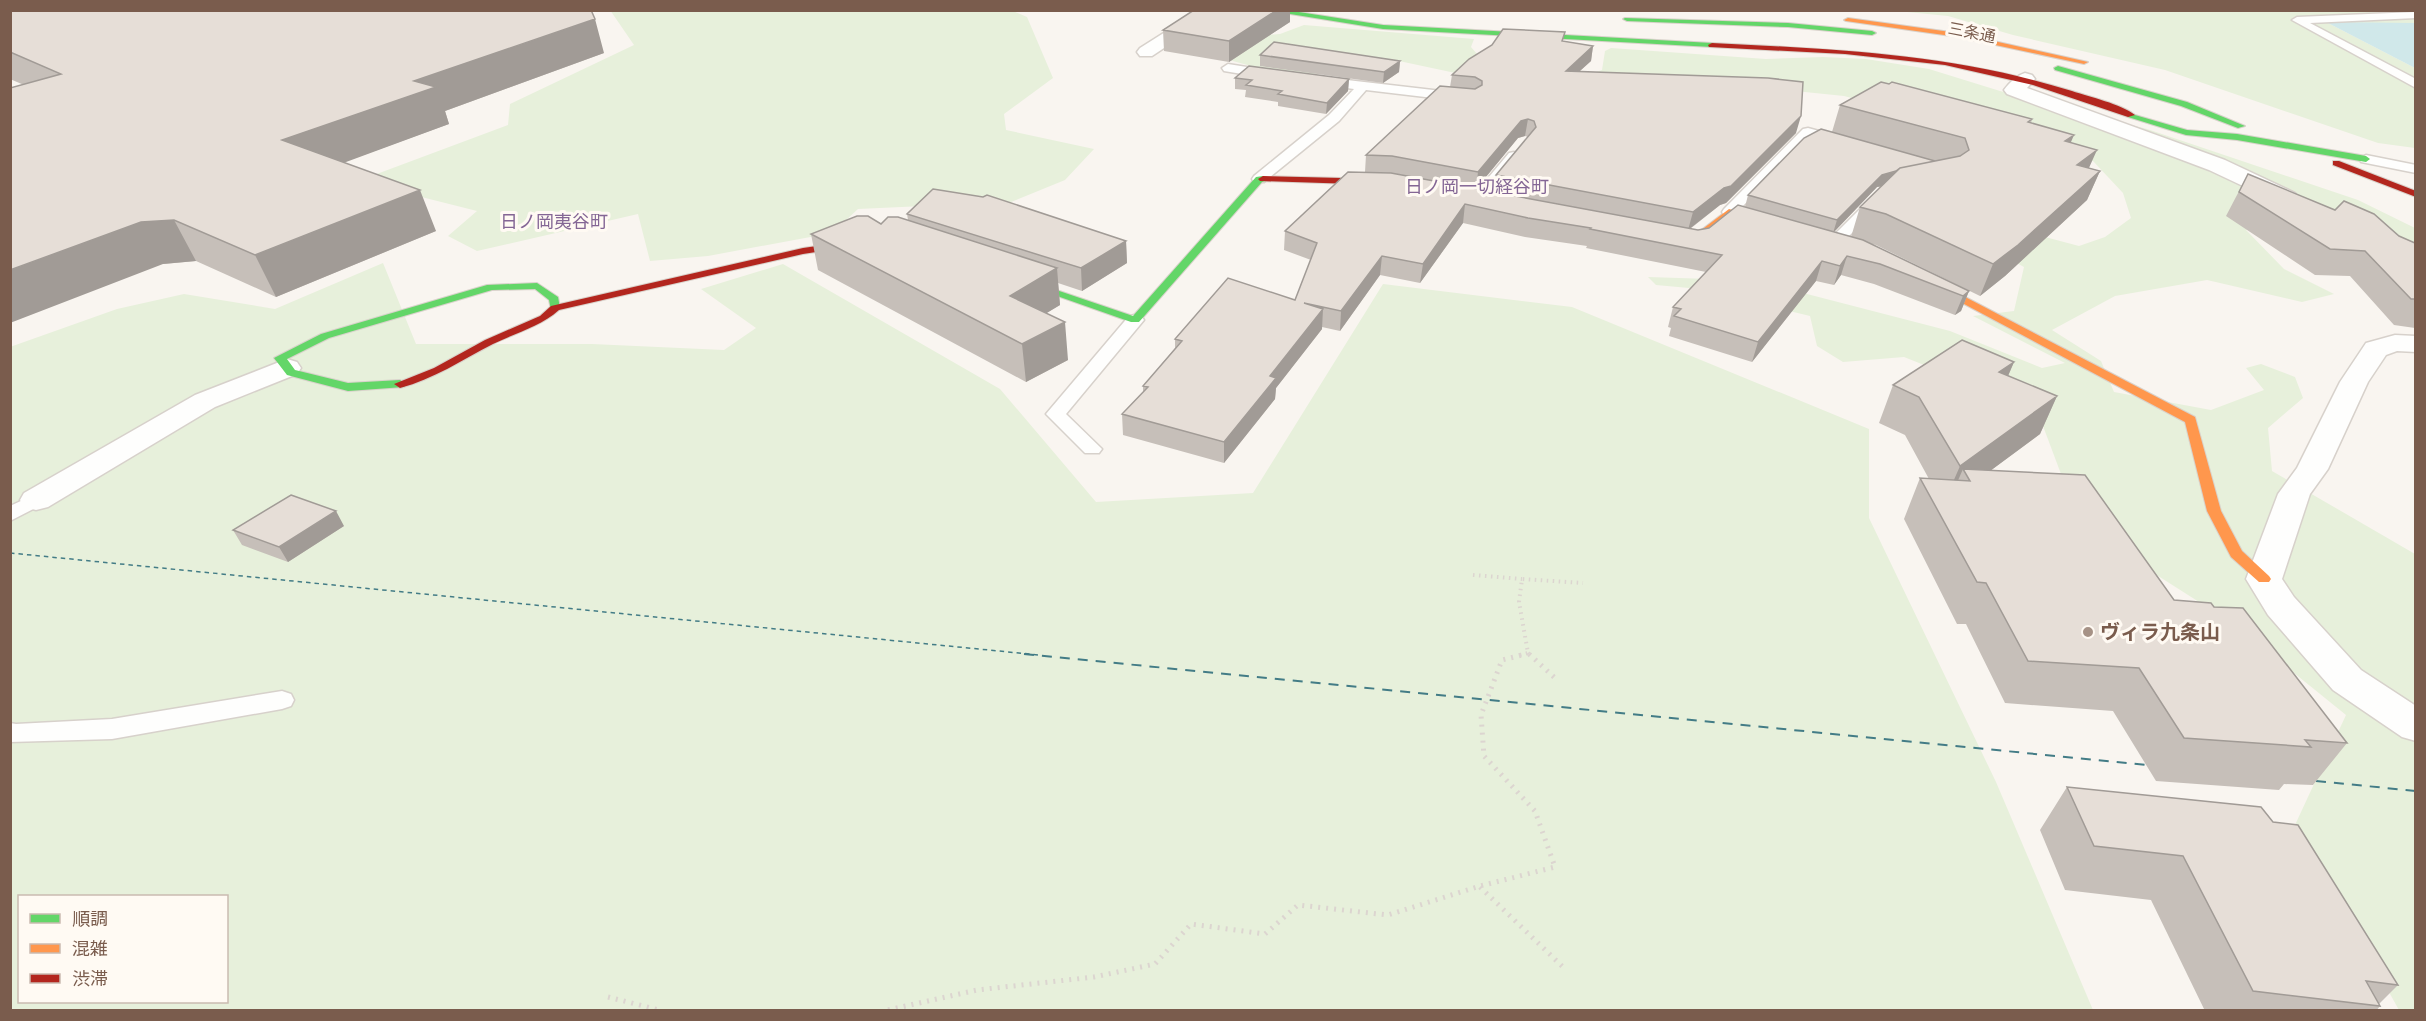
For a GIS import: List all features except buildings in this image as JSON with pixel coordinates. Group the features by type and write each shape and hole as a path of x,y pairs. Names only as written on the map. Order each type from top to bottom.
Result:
{"street":[{"path":"1146,51 1213,10"},
{"path":"1269,10 1434,31 1829,51 1912,58 2025,79 2186,132 2366,159"},
{"name":"三条通","path":"1634,10 1781,15 1914,28 1958,35 2088,63 2256,119"},
{"name":"三条通","path":"1616,19 1788,25 1922,39 2030,60 2184,104 2415,194"},
{"path":"2025,79 2014,90 2217,165 2305,206"},
{"path":"2289,131 2415,178"},
{"path":"1005,276 1135,320 1259,178 1401,184"},
{"path":"1648,231 1694,240 1730,212 1783,227"},
{"path":"555,308 554,299 537,286 491,287 325,336 280,358 291,373 348,387 396,386 438,370 489,342 544,318 555,308 803,250 874,242"},
{"path":"1910,272 2192,420 2214,512 2236,555 2264,579 2280,606 2347,680 2415,726"},
{"path":"2264,579 2294,495 2312,470 2354,382 2376,349 2395,343 2415,344"},
{"path":"36,500 205,401 287,368"}],"lane":[{"path":"2415,15 2296,20 2415,84"},
{"path":"1228,68 1284,76"},
{"path":"1306,79 1473,99"},
{"path":"1259,178 1334,118 1362,87"},
{"path":"1730,212 1808,132 1852,144"},
{"path":"1478,199 1525,142"},
{"path":"2366,159 2415,169"},
{"path":"1836,242 1884,192"},
{"path":"1092,448 1056,414 1135,320"},
{"path":"10,515 36,500"},
{"path":"10,732 15,734 112,729 282,700"}],"path":[{"path":"1473,575 1583,583"},
{"path":"1522,579 1519,602 1528,654 1555,678"},
{"path":"888,1011 976,990 1094,977 1155,964 1191,924 1265,934 1298,905 1388,915 1479,886 1555,867 1535,811 1484,756 1481,715 1502,660 1528,654"},
{"path":"1479,886 1564,968"},
{"path":"608,997 659,1011"}],"green space":[{"path":"610,10 1013,11 1027,17 1053,78 1004,114 1006,130 1094,149 1065,180 1011,202 858,209 832,233 708,256 650,261 638,214 477,251 448,236 477,211 358,181 508,125 510,104 634,45"},
{"path":"1897,11 2415,11 2415,23 2328,23 2415,68 2415,148 2378,143 2165,70 2013,35 1948,16"},
{"path":"1304,25 1474,39 1471,47 1484,62 1573,80 1602,70 1605,51 1611,48 1766,59 1823,57 1866,59 1929,69 2000,91 2147,129 2358,200 2415,228 2415,276 2267,220 2246,230 2284,269 2334,294 2302,302 2207,280 2115,296 2052,330 2101,361 2114,392 2211,410 2264,390 2246,368 2261,364 2295,377 2303,398 2268,428 2272,471 2415,554 2415,1010 2399,1010 2295,825 2346,715 2232,623 2028,493 2061,474 2037,410 1904,357 1843,362 1817,346 1810,316 1700,289 1656,285 1648,277 1710,279 1807,294 1950,331 2042,368 2065,363 1973,316 2014,311 2024,267 2002,255 2030,233 2079,246 2105,237 2131,218 2123,193 2093,161 1844,96 1767,88 1507,84 1399,61 1357,62 1316,75 1251,66 1222,58 1244,37 1280,34"},
{"path":"383,263 416,344 592,344 724,350 756,328 701,289 783,264 1000,389 1096,502 1253,493 1383,284 1572,307 1869,429 1869,518 1996,782 2093,1010 11,1010 10,347 117,309 184,294 275,309"}],"water":[{"path":"2326,22 2415,23 2415,68"}],"ferry route":[{"path":"10,553 1039,655"},
{"path":"1024,654 2147,765"},
{"path":"2316,781 2416,791"}],"traffic: fast":[{"path":"1269,10 1383,27 1712,45"},
{"path":"1627,19 1788,25 1872,33"},
{"path":"2058,68 2184,104 2241,126"},
{"path":"2131,115 2186,132 2237,137 2366,159"},
{"path":"1017,280 1135,320 1259,179 1263,179"},
{"path":"400,384 348,387 291,373 280,358 325,336 491,287 537,286 554,299 555,308"}],"traffic: slow":[{"path":"1848,20 1958,35 2084,62"},
{"path":"1667,235 1694,240 1729,212 1767,222"},
{"path":"1925,279 2191,420 2214,511 2236,554 2264,579"}],"traffic: jam":[{"path":"1712,45 1845,52 1945,63 2036,83 2131,115"},
{"path":"2336,163 2416,194"},
{"path":"1263,179 1384,182"},
{"path":"400,384 438,370 489,342 544,318 555,308 803,251 858,243"}],"place":[{"name":"ヴィラ九条山","path":"2088,632"}],"district":[{"name":"日ノ岡一切経谷町","path":"1477,187"},
{"name":"日ノ岡夷谷町","path":"554,222"}]}
